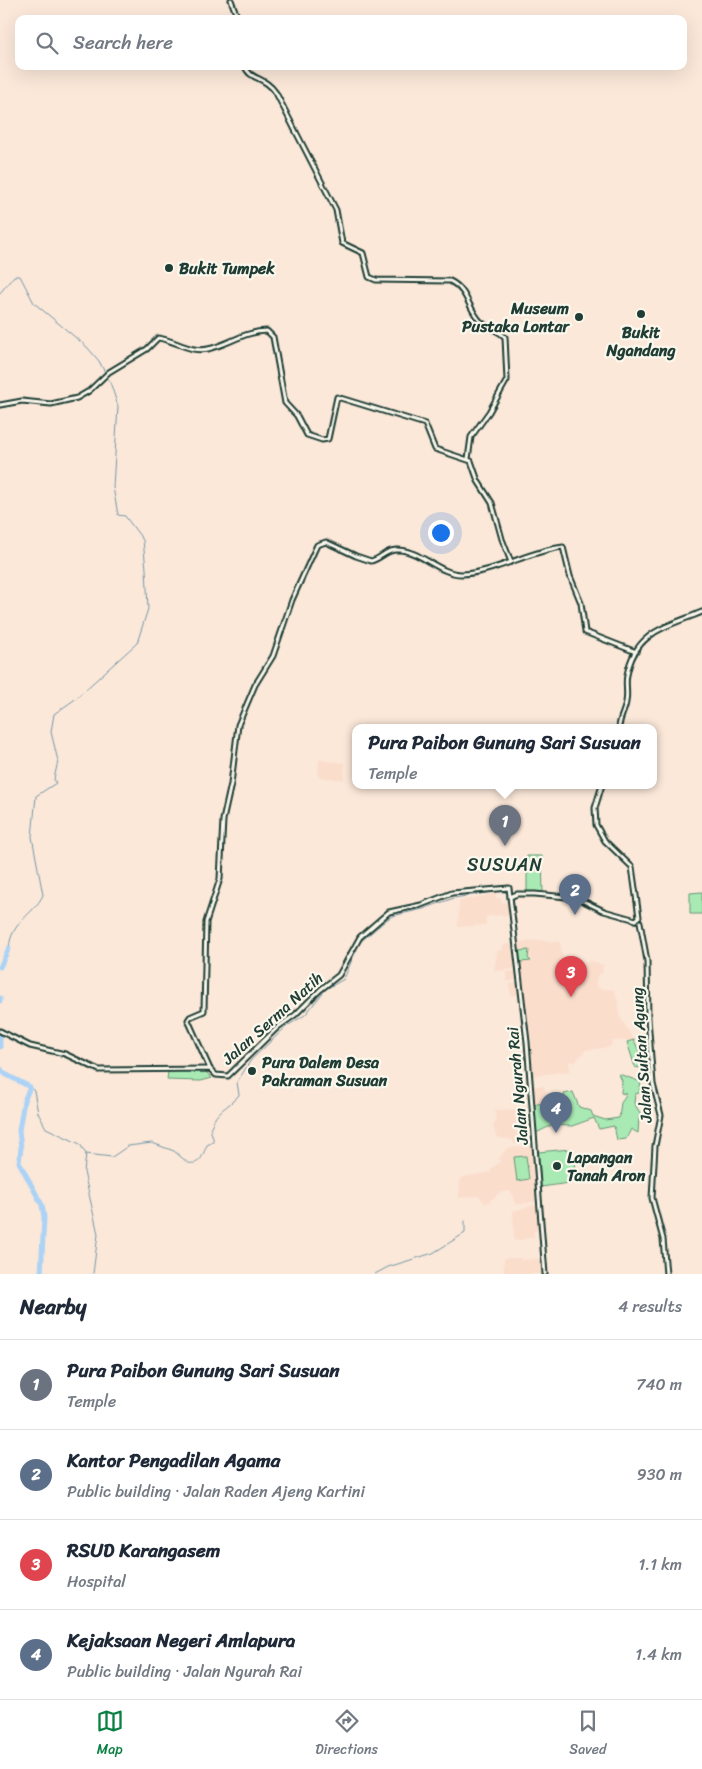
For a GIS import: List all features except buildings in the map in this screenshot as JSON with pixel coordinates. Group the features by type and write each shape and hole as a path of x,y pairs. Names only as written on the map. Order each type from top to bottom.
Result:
{"street":[{"path":"231,0 237,15"},
{"path":"246,70 249,74 270,84 276,93 336,210 342,243 363,253 369,278 376,280 450,281 463,291 480,321 505,337 507,380 485,418 471,437 468,459"},
{"path":"0,405 18,402 45,404 70,400 88,391 100,378 161,338 180,346 207,349 248,334 270,332 285,403 310,436 328,440 338,398 421,422 428,428 435,449 468,459 473,464 478,481 492,503 502,539 511,562"},
{"path":"210,1069 188,1020 190,1017 204,1011 206,922 220,879 223,820 231,784 238,725 255,685 273,656 292,600 315,548 320,543 326,542 371,561 388,551 402,550 459,574 511,562 538,551 563,548 570,576 581,603 585,632 636,652"},
{"path":"619,724 620,716 626,703 627,676 636,652 651,633 702,612"},
{"name":"Jalan Sultan Agung","path":"601,789 595,808 596,824 605,841 632,867 647,961 653,1084 661,1116 655,1146 652,1198 663,1241 666,1274"},
{"path":"509,888 510,897 517,894 577,898 604,911 639,920"},
{"path":"509,888 517,894"},
{"name":"Jalan Serma Natih","path":"0,1031 37,1048 65,1054 100,1070 210,1069 218,1075 233,1073 278,1027 304,1008 320,990 339,975 360,937 389,912 421,905 452,893 509,888"},
{"name":"Jalan Ngurah Rai","path":"510,897 527,1042 545,1274"}],"shaded area":[{"path":"319,760 345,763 344,780 318,777"},
{"path":"496,893 496,898 501,898 501,902 508,902 510,915 486,916 486,925 458,927 459,901"},
{"path":"538,940 560,942 564,969 590,961 603,965 602,974 598,974 596,981 597,988 614,990 619,1004 619,1015 634,1040 613,1041 610,1047 586,1050 574,1063 571,1061 569,1063 570,1071 533,1076 523,980 507,981 506,972 521,970 518,942"},
{"path":"513,943 516,969 494,971 497,951 501,950 503,945"},
{"path":"518,983 519,995 511,996 509,984"},
{"path":"533,1086 544,1086 549,1103 535,1104"},
{"path":"519,1109 521,1121 530,1120 531,1137 523,1138 523,1143 514,1144 512,1140 496,1137 493,1125 496,1120 495,1110"},
{"path":"533,1146 537,1201 516,1205 510,1191 501,1192 486,1204 479,1196 459,1198 460,1181 463,1177 491,1172 491,1169 500,1162 499,1158 507,1148"},
{"path":"539,1204 540,1230 534,1231 534,1237 514,1241 513,1211"},
{"path":"504,1258 521,1258 521,1260 543,1258 543,1274 504,1274"}],"green space":[{"path":"527,856 542,856 543,893 527,893"},
{"path":"702,892 702,914 690,914 690,893"},
{"path":"529,950 528,958 531,961 520,962 519,951"},
{"path":"634,1040 641,1056 641,1068 635,1067 627,1042"},
{"path":"168,1071 205,1071 212,1078 201,1081 167,1080"},
{"path":"619,1074 641,1082 639,1093 635,1094 634,1103 642,1116 639,1116 638,1133 631,1129 626,1139 617,1140 614,1126 599,1129 594,1118 572,1126 552,1125 536,1133 535,1104 565,1103 564,1094 573,1092 579,1107 591,1111 593,1116 605,1120 619,1118 621,1103 627,1094 621,1093 622,1081"},
{"name":"Lapangan Tanah Aron","path":"570,1149 573,1151 576,1182 541,1187 538,1152"},
{"path":"526,1156 529,1179 517,1181 514,1157"}],"waterway":[{"path":"0,293 14,276 20,276 34,303 87,347 99,361 110,382 118,406 113,487 118,515 125,516 143,540 148,609 137,643 74,700 54,714 51,732 58,761 54,779 56,783 36,796 32,837 43,895 14,931 9,948"},
{"path":"86,1154 112,1157 128,1146 152,1143 174,1151 188,1163 199,1161 207,1145 213,1142 211,1129 213,1121 239,1095 237,1082 251,1060 287,1026 305,1015 326,989 344,979 359,943 392,916 423,909 454,898 499,891 508,893"},
{"path":"0,967 9,948"},
{"path":"0,1032 0,1047"},
{"path":"0,1068 5,1074 30,1087 24,1101 19,1130 21,1148 19,1162 42,1205 44,1217 41,1274"},
{"path":"30,1087 34,1091 38,1113 46,1128 80,1144 86,1154 84,1172 98,1234 93,1274"},
{"path":"375,1274 388,1267 433,1253 465,1233 465,1221"}],"place":[{"name":"Bukit Tumpek","path":"169,268"},
{"name":"Bukit Ngandang","path":"641,314"},
{"name":"Museum Pustaka Lontar","path":"579,317"},
{"name":"Pura Paibon Gunung Sari Susuan","path":"505,846"},
{"name":"Kantor Pengadilan Agama","path":"575,915"},
{"name":"RSUD Karangasem","path":"571,997"},
{"name":"Pura Dalem Desa Pakraman Susuan","path":"252,1071"},
{"name":"Kejaksaan Negeri Amlapura","path":"556,1133"},
{"name":"Lapangan Tanah Aron","path":"557,1166"}],"district":[{"name":"SUSUAN","path":"505,865"}]}
